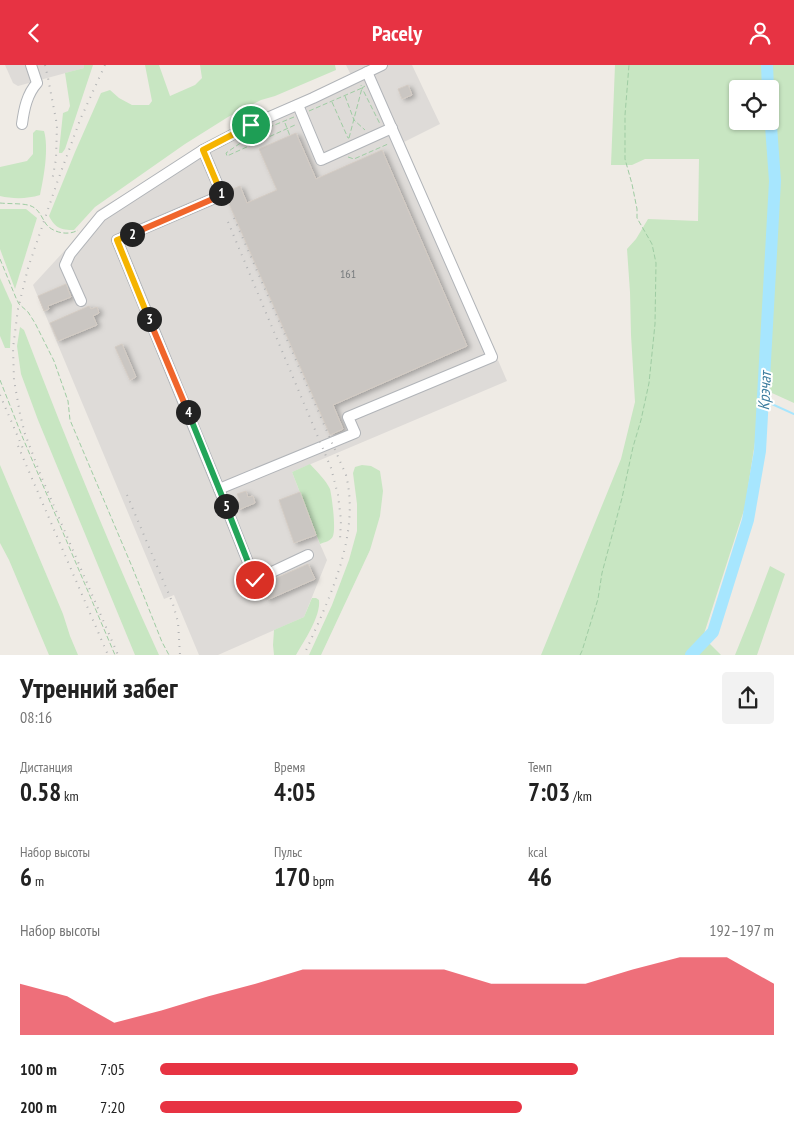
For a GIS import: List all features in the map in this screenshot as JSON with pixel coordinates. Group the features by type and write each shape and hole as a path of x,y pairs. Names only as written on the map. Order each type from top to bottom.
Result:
{"lane":[{"path":"22,124 25,107 32,88 37,83 31,65"},
{"path":"81,301 65,265 70,254 101,216 203,150 251,125 300,109 356,77 382,65"},
{"path":"219,489 355,433 348,417 492,357 367,72"},
{"path":"300,109 321,160 347,143 392,128"},
{"path":"203,150 222,195 117,240 255,580 308,555"}],"path":[{"path":"580,655 598,599 602,573 622,498 632,447 641,420 649,383 655,324 656,263 652,244 637,218 632,184 625,159 624,115 629,65"},
{"path":"356,77 380,125"},
{"path":"301,129 295,125 227,156 226,153 255,133 284,121 300,109 331,101 372,83"},
{"path":"347,143 362,88"},
{"path":"344,95 354,119 366,131"},
{"path":"331,101 347,143"},
{"path":"284,121 290,136"},
{"path":"0,203 33,206 42,215 47,225 59,232 76,232 82,226"},
{"path":"0,259 16,298 31,318 54,361 68,401 70,420 169,655"},
{"path":"0,380 115,655"}],"shaded area":[{"path":"5,65 84,65 84,68 18,86 13,83"},
{"path":"346,65 412,65 440,124 404,142 507,381 292,472 327,560 304,617 218,655 199,655 174,595 164,599 33,285 98,210 244,122 351,75"}],"green space":[{"path":"84,65 93,65 65,149 62,153 59,153 63,113 68,111 70,106 65,73 84,68"},
{"path":"145,65 159,65 170,96 195,85 202,78 200,65 335,65 336,70 261,100 228,117 185,144 95,207 74,230 59,227 49,216 101,93 110,90 119,98 132,105 149,105 152,101"},
{"path":"615,65 794,65 794,403 761,388 759,416 745,507 703,637 721,655 541,655 621,459 635,402 627,249 636,239 648,219 698,221 699,159 645,159 632,165 611,165"},
{"path":"36,130 44,131 46,146 40,195 20,198 0,196 0,167 27,161 33,154 33,133"},
{"path":"0,209 26,209 37,218 15,289 0,249"},
{"path":"0,278 12,305 10,348 5,348 0,336"},
{"path":"20,327 24,330 89,494 159,655 135,655 38,420 21,374 17,346"},
{"path":"310,464 330,489 333,505 333,536 320,544 292,472"},
{"path":"0,465 63,614 78,655 49,655 0,543"},
{"path":"362,465 371,466 380,471 383,491 380,516 370,550 321,655 309,655 332,605 349,560 357,531 357,504 353,473 355,467"},
{"path":"770,566 785,574 757,655 735,655 754,608"},
{"path":"312,598 319,600 319,606 311,628 296,655 274,655 274,630 304,617"}],"building":[{"path":"408,85 412,95 402,99 398,89"},
{"path":"296,133 316,179 382,150 467,346 333,405 343,429 330,435 227,199 228,191 240,186 247,203 277,190 259,149"},
{"path":"66,284 71,297 48,306 49,309 44,311 38,296"},
{"path":"89,306 91,309 97,307 99,313 93,316 97,325 58,341 50,323"},
{"path":"122,344 136,377 130,380 115,347"},
{"path":"246,491 248,497 253,496 255,503 238,510 236,503 240,501 237,494"},
{"path":"300,492 316,535 294,543 279,500"},
{"path":"308,564 315,579 267,600 260,585"}],"waterway":[{"name":"Крэчат","path":"767,65 768,80"},
{"name":"Крэчат","path":"691,655 713,632 748,520 760,451 775,181 771,130"},
{"path":"763,400 794,414"}],"railway":[{"path":"45,65 57,125 56,159 52,181"},
{"path":"105,65 80,120 28,268 18,309 13,348 14,380 25,434 41,476 118,655"},
{"path":"234,218 346,475 349,498 346,545 332,590 304,655"},
{"path":"228,222 331,468 338,495 341,520 340,540"},
{"path":"0,395 24,451"},
{"path":"18,446 108,655"},
{"path":"127,495 173,604 178,622 180,655"}],"route":[{"path":"251,125 203,150 222,195 117,240 255,580"}]}
